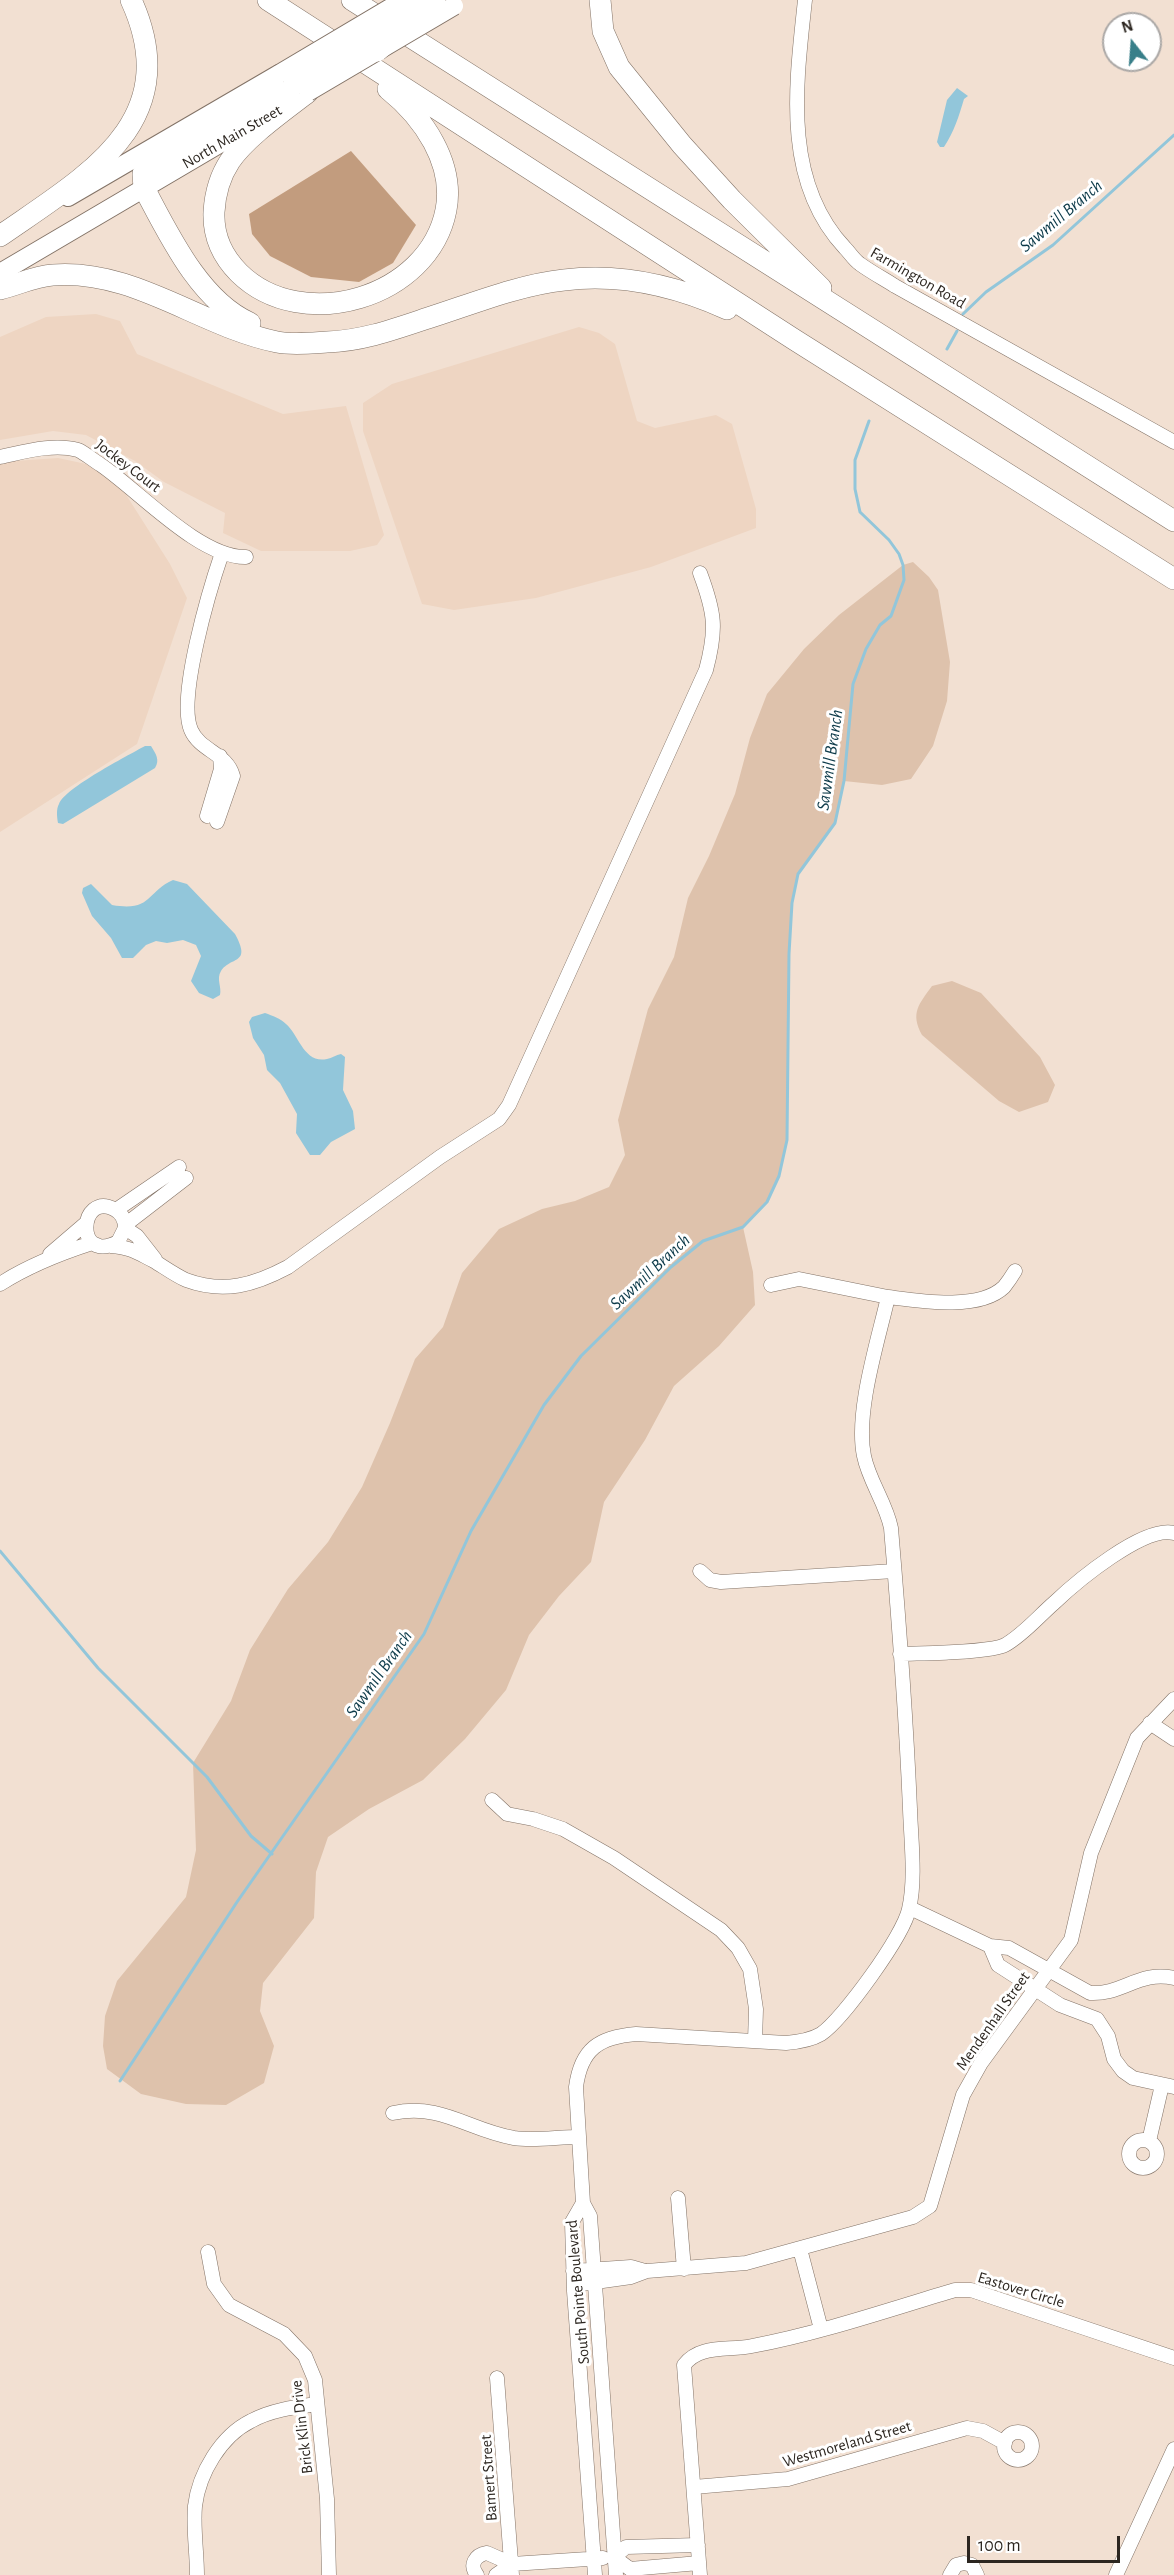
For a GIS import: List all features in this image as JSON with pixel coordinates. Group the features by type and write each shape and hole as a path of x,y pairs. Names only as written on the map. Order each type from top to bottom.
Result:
{"highway":[{"path":"0,236 80,180 134,123 145,90 148,63 141,21 131,0"},
{"path":"268,0 795,340 1174,579"},
{"path":"352,0 1174,521"},
{"path":"372,0 417,42"},
{"path":"330,342 272,333 237,317 213,298 166,229 144,188 143,174 369,39 410,0"},
{"path":"600,0 603,32 619,67 651,109 732,200 856,321"},
{"path":"377,51 451,2"},
{"path":"294,83 265,126 230,161 215,195 214,230 227,261 249,283 275,298 307,303 344,302 376,292 406,274 428,251 443,227 448,202 447,174 439,152 419,120 392,92 320,34"},
{"path":"0,289 50,275 84,275 115,280 150,291 241,331 279,343 330,342 369,337 512,292 564,280 614,279 653,283 697,295 795,340"}],"main road":[{"name":"North Main Street","path":"294,83 404,0"},
{"name":"North Main Street","path":"0,236 294,83 377,51"},
{"path":"0,273 144,188"}],"street":[{"name":"Farmington Road","path":"805,0 797,120 802,169 814,204 834,237 859,264 895,286 1174,442"},
{"name":"Jockey Court","path":"0,457 37,450 79,451 109,471 192,536 222,553 235,557 246,557"},
{"path":"212,819 233,776 231,769 220,756 196,740 190,728 187,710 198,638 209,592 222,553"},
{"path":"0,1284 68,1250 92,1243 129,1248 184,1279 223,1289 244,1286 265,1279 288,1267 440,1157 498,1119 509,1105 706,670 713,644 714,624 712,604 700,573"},
{"path":"85,1224 88,1238 105,1246 118,1242 125,1227 182,1173 116,1210"},
{"path":"35,1266 85,1224 88,1216 95,1209 110,1207 123,1217 125,1227 137,1236 151,1256 164,1267"},
{"path":"771,1286 799,1279 888,1297 938,1304 969,1300 1003,1287 1015,1271"},
{"path":"583,2203 576,2087 578,2071 585,2056 604,2040 619,2035 801,2042 819,2035 831,2026 893,1943 910,1908 912,1864 909,1775 894,1571 888,1516 868,1472 862,1439 864,1410 888,1297"},
{"path":"900,1654 990,1649 1006,1644 1061,1596 1126,1547 1158,1533 1174,1533"},
{"path":"700,1572 710,1580 721,1582 894,1571"},
{"name":"Mendenhall Street","path":"574,2278 631,2277 647,2271 728,2266 800,2250 913,2217 930,2206 963,2095 981,2063 1071,1940 1091,1853 1137,1738 1174,1699"},
{"path":"1150,1723 1174,1739"},
{"path":"492,1800 507,1814 533,1819 563,1829 614,1858 721,1930 738,1948 750,1969 754,1988 755,2041"},
{"path":"910,1908 990,1946 1009,1948 1090,1993 1101,1994 1149,1976 1174,1978"},
{"path":"990,1946 998,1965 1060,2005 1097,2019 1108,2036 1114,2059 1123,2071 1133,2078 1168,2086 1149,2141"},
{"path":"393,2113 413,2109 431,2110 516,2139 579,2137"},
{"path":"678,2198 684,2269"},
{"name":"South Pointe Boulevard","path":"583,2203 590,2216 616,2575"},
{"name":"South Pointe Boulevard","path":"583,2203 572,2222 595,2575"},
{"path":"800,2250 821,2329"},
{"name":"Brick Klin Drive","path":"208,2252 214,2284 229,2305 284,2334 305,2356 315,2380 327,2499 329,2575"},
{"name":"Eastover Circle","path":"614,2558 630,2569 700,2569 684,2365 691,2356 702,2351 751,2346 821,2329 956,2290 970,2290 1174,2358"},
{"name":"Bamert Street","path":"497,2378 512,2569"},
{"path":"197,2575 195,2506 205,2472 224,2442 250,2421 283,2409 317,2404"},
{"name":"Westmoreland Street","path":"694,2487 788,2479 967,2428 983,2431 1005,2443"},
{"path":"1116,2575 1174,2450"},
{"path":"496,2575 512,2569 594,2558 614,2558 626,2547 698,2545"},
{"path":"477,2575 472,2568 482,2554 491,2553 512,2569"},
{"path":"950,2575 956,2565 964,2562 972,2565 977,2575"}],"shaded area":[{"path":"351,151 416,225 393,263 359,282 311,277 270,256 252,234 249,214"},
{"path":"96,314 120,321 137,354 283,414 346,406 384,535 377,545 350,551 261,551 223,533 225,513 164,482 135,461 86,435 53,431 0,440 0,337 46,317"},
{"path":"579,327 599,333 615,344 637,421 655,428 716,415 732,424 756,509 756,528 651,567 536,598 454,610 422,604 363,431 363,403 392,384"},
{"path":"58,458 91,465 118,482 170,564 187,598 137,744 0,832 0,462"},
{"path":"913,562 929,577 938,590 950,662 947,701 933,746 911,779 882,785 844,781 835,823 798,874 792,903 789,954 787,1140 779,1176 767,1202 743,1227 753,1272 755,1305 719,1346 674,1386 645,1440 604,1502 591,1562 559,1596 529,1635 506,1690 465,1739 423,1780 369,1809 328,1837 316,1872 314,1918 263,1983 260,2011 274,2046 264,2083 226,2105 186,2104 141,2094 107,2069 103,2046 105,2016 117,1981 186,1897 196,1850 193,1763 231,1701 250,1650 288,1589 328,1542 362,1487 415,1359 443,1327 462,1273 499,1229 542,1209 575,1201 609,1187 625,1155 618,1120 648,1009 674,957 688,898 709,856 735,794 750,738 767,694 804,649 839,615 903,565"},
{"path":"952,981 981,993 1040,1057 1055,1085 1048,1102 1019,1112 999,1101 922,1035 916,1015 920,1004 932,986"}],"water":[{"path":"957,88 968,96 964,99 948,141 944,147 940,147 937,142 947,100"},
{"path":"145,746 151,746 156,754 155,768 63,824 58,823 57,808 64,797 98,773"},
{"path":"173,880 187,884 235,934 240,944 241,955 221,971 220,995 213,999 199,993 191,981 201,956 196,945 183,940 167,943 156,941 146,945 133,958 122,958 111,938 92,916 82,893 83,888 91,884 112,905 135,906 147,900"},
{"path":"265,1013 286,1024 307,1053 313,1057 327,1059 341,1054 345,1057 343,1090 353,1111 355,1129 331,1142 320,1155 310,1155 296,1133 297,1114 280,1083 267,1070 264,1055 253,1038 249,1022 252,1017"}],"waterway":[{"name":"Sawmill Branch","path":"963,314 986,292 1053,245 1174,135"},
{"name":"Sawmill Branch","path":"947,349 957,331"},
{"name":"Sawmill Branch","path":"120,2081 237,1902 424,1634 471,1531 544,1405 581,1356 671,1267 703,1241 743,1227 767,1202 779,1176 787,1140 789,954 792,903 798,874 835,823 844,781 853,684 866,649 880,625 891,616 904,580 903,565 899,554 889,540 860,512 855,489 855,460 869,421"},
{"path":"0,1551 98,1668 207,1777 251,1836 272,1854"}]}
